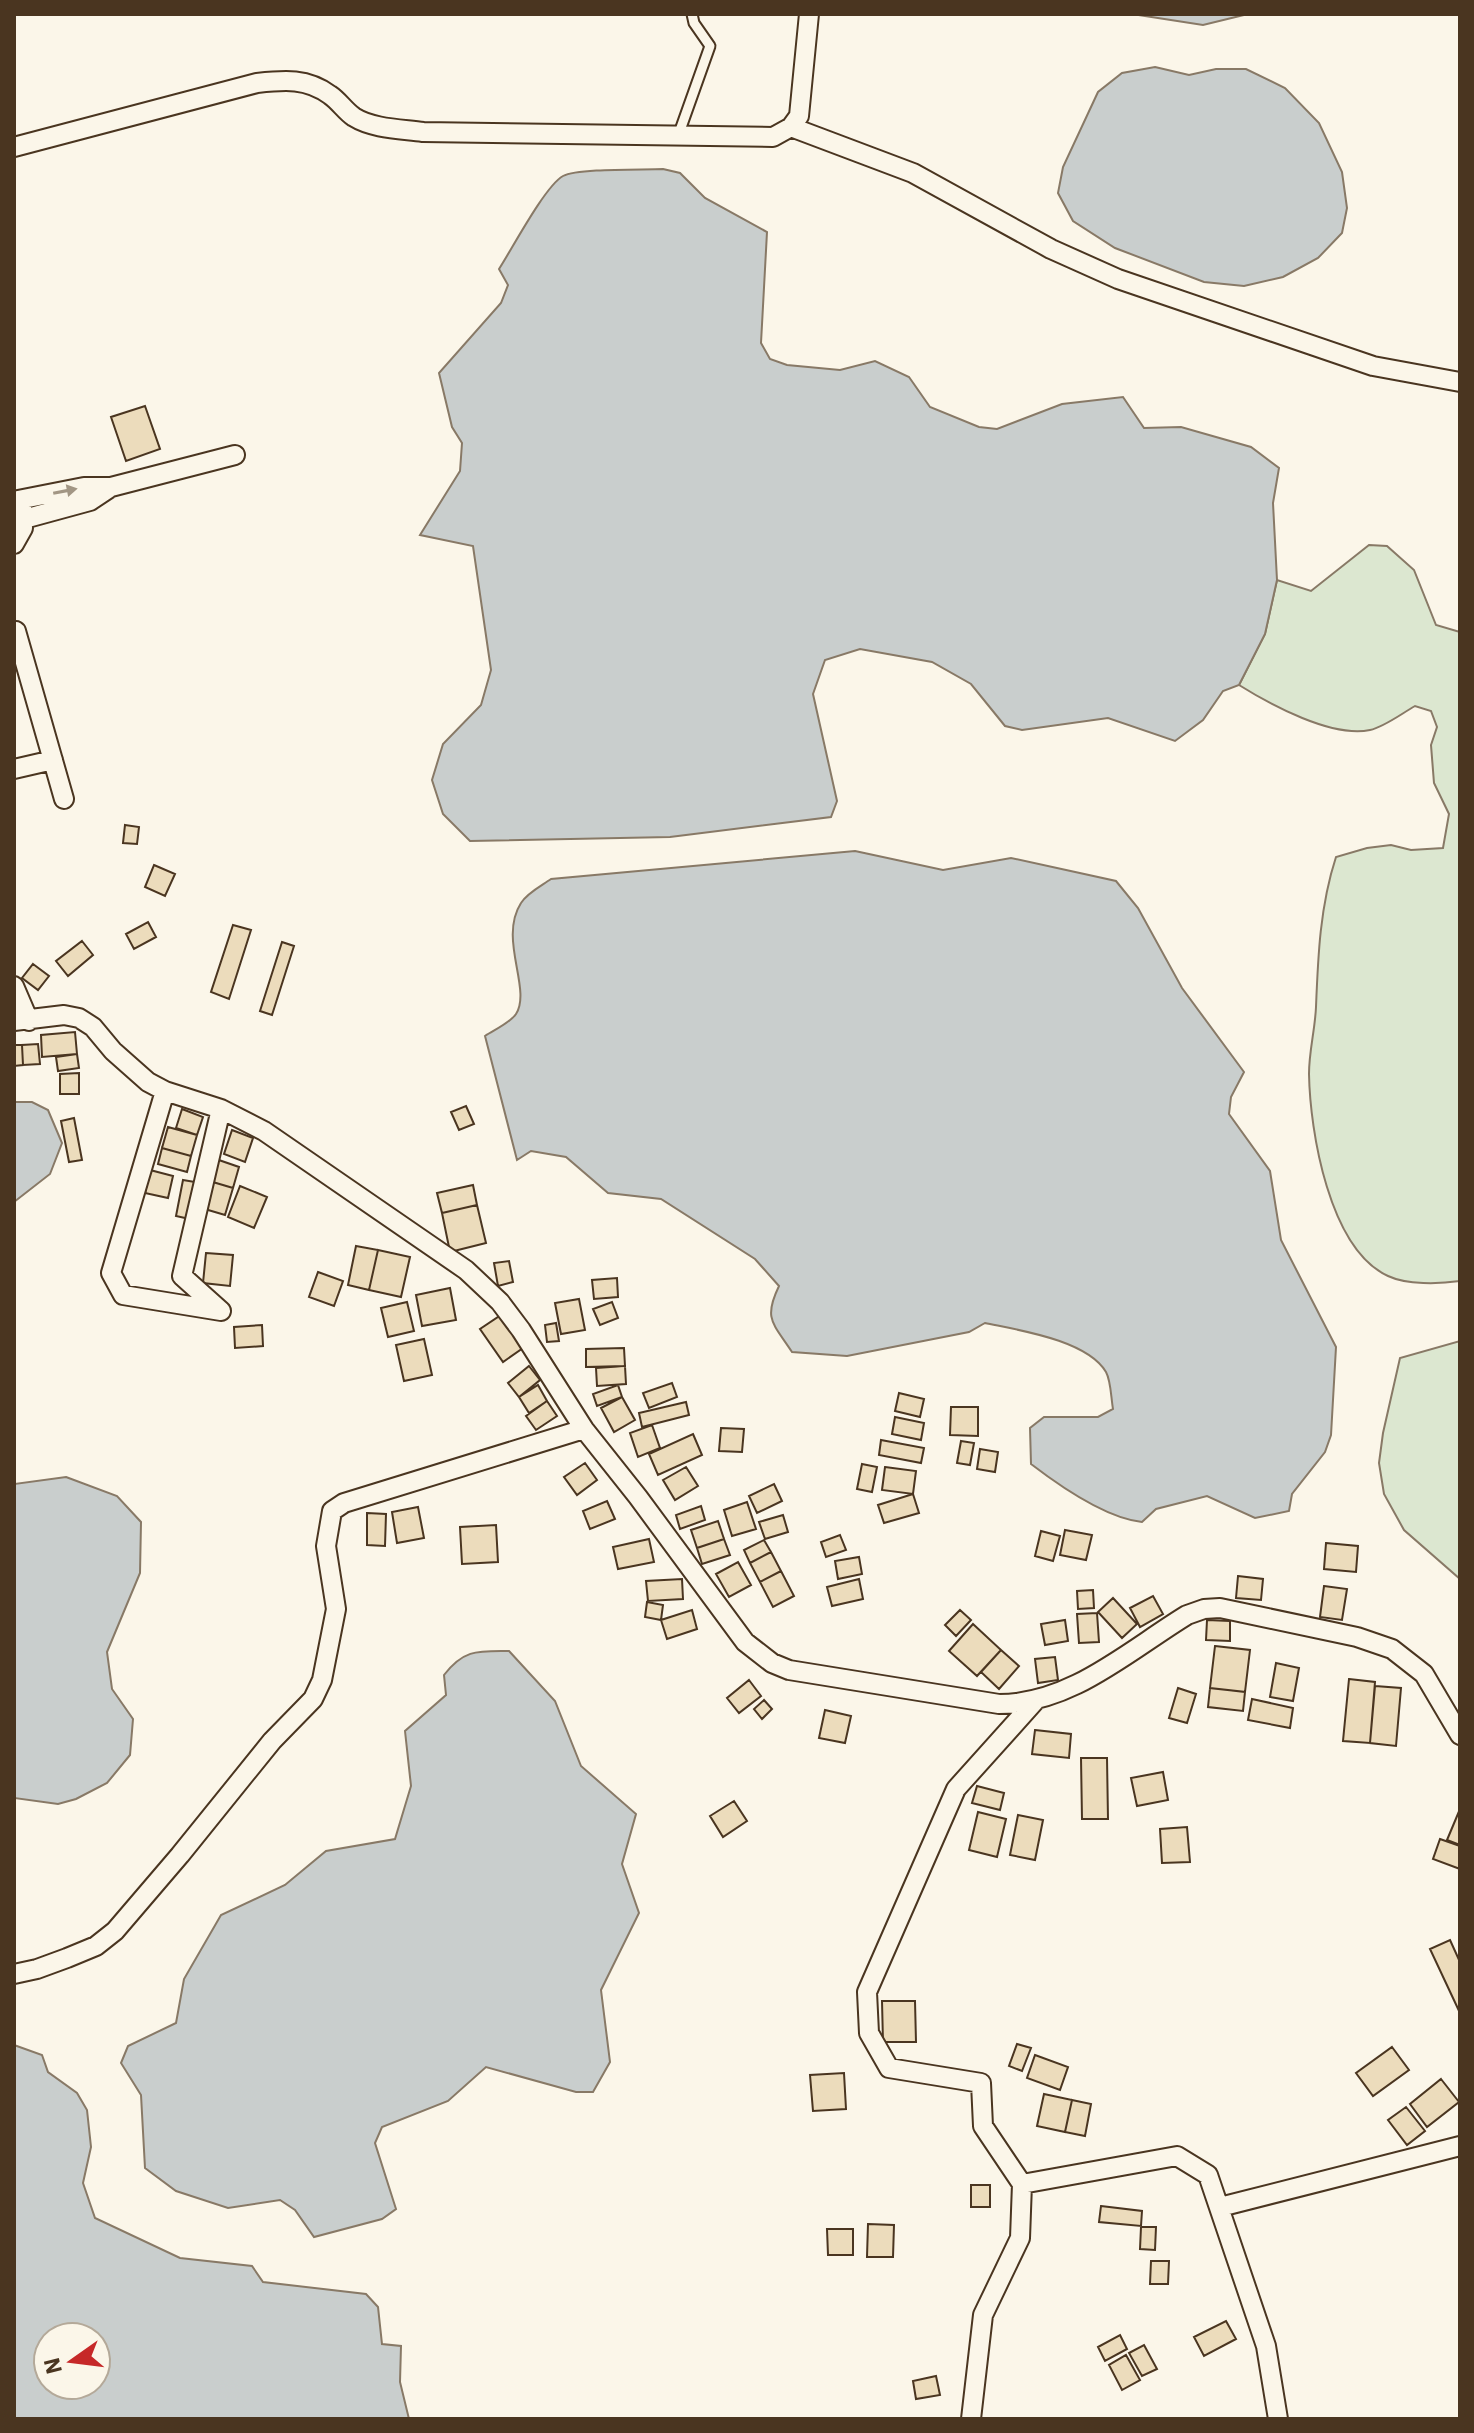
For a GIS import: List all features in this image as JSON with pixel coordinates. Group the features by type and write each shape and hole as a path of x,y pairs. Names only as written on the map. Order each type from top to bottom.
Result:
{"street":[{"path":"14,147 257,83 291,79 309,83 331,95 355,117 408,130 773,137 791,127 799,116 809,14"},
{"path":"791,127 913,173 1051,249 1118,279 1373,366 1460,382"},
{"path":"14,544 23,528 24,519 16,498 84,487 111,487 235,455"},
{"path":"24,519 90,501 111,487"},
{"path":"15,629 64,799"},
{"path":"14,769 53,760"},
{"path":"14,986 22,1021 64,1015 79,1018 93,1027 132,1069 165,1091 221,1109 264,1131 466,1270 521,1330 584,1429 612,1462 745,1642 772,1663 789,1670 999,1704 1035,1701 1091,1678 1187,1615 1220,1608 1357,1637 1392,1649 1424,1674 1460,1735"},
{"path":"165,1091 111,1273 123,1295 221,1311 182,1276 221,1109"},
{"path":"14,1974 37,1969 96,1946 115,1931 272,1741 313,1699 322,1680 336,1609 326,1546 332,1511 344,1503 584,1429"},
{"path":"970,2419 983,2315 1020,2238 1022,2184 983,2126 981,2083 889,2068 869,2033 867,1992 956,1789 1035,1701"},
{"path":"1220,2207 1460,2146"},
{"path":"1022,2184 1177,2156 1208,2175 1266,2346 1278,2419"}],"lane":[{"path":"678,136 710,46 694,23 692,14"}],"green space":[{"path":"1369,545 1387,546 1414,570 1436,625 1460,632 1460,1281 1452,1282 1414,1282 1388,1276 1368,1262 1351,1241 1337,1215 1319,1156 1309,1074 1321,931 1326,894 1336,857 1391,845 1411,850 1443,848 1449,814 1434,783 1431,745 1437,727 1431,711 1415,706 1370,730 1338,729 1284,710 1239,685 1265,634 1277,580 1311,591"},
{"path":"1460,1341 1460,1579 1404,1530 1384,1494 1379,1463 1400,1358"}],"shaded area":[{"path":"1132,14 1248,14 1203,25"},
{"path":"1155,67 1189,75 1216,69 1246,69 1285,88 1319,123 1342,172 1347,208 1342,233 1318,258 1283,277 1244,286 1204,282 1115,248 1073,221 1058,193 1063,167 1098,92 1122,73"},
{"path":"663,169 680,173 705,198 767,232 761,343 770,359 787,365 840,370 875,361 909,377 930,407 979,427 997,429 1062,404 1123,397 1144,428 1181,427 1251,447 1279,468 1273,503 1277,580 1265,634 1239,685 1223,691 1203,720 1175,741 1108,718 1022,730 1005,726 971,684 932,662 860,649 825,660 813,694 837,801 831,817 670,837 470,841 443,814 432,780 443,744 481,705 491,670 473,546 420,535 460,471 462,443 452,427 439,373 501,303 508,285 499,269 538,205 556,182 571,173"},
{"path":"855,851 943,870 1011,858 1116,881 1138,908 1182,988 1244,1072 1231,1097 1229,1114 1270,1171 1281,1240 1336,1347 1331,1435 1325,1452 1292,1494 1289,1511 1255,1518 1207,1496 1156,1509 1142,1522 1099,1508 1031,1464 1030,1428 1044,1417 1098,1417 1113,1409 1106,1372 1084,1352 1051,1338 985,1323 969,1332 847,1356 792,1352 772,1320 772,1306 779,1286 755,1259 661,1199 608,1193 566,1157 531,1151 517,1160 485,1036 513,1017 520,1004 513,932 515,917 527,896 551,879"},
{"path":"14,1102 32,1102 48,1110 62,1143 50,1174 14,1202"},
{"path":"66,1477 117,1496 141,1522 140,1573 107,1652 112,1689 133,1719 130,1755 107,1783 76,1799 58,1804 14,1798 14,1484"},
{"path":"509,1651 555,1701 581,1766 636,1814 622,1864 639,1913 601,1990 610,2062 593,2092 576,2092 486,2067 448,2101 382,2127 375,2143 396,2209 382,2219 314,2237 295,2210 280,2200 228,2208 176,2191 145,2168 141,2095 121,2063 128,2046 176,2023 184,1979 221,1915 285,1885 326,1851 395,1839 411,1786 405,1731 446,1695 444,1675 458,1660 472,1653"},
{"path":"14,2045 42,2055 48,2072 77,2093 87,2110 91,2147 83,2183 95,2218 180,2258 252,2266 263,2282 366,2294 378,2307 382,2344 401,2346 400,2382 409,2419 14,2419"}],"building":[{"path":"145,406 160,449 126,461 111,417"},
{"path":"125,825 139,827 137,844 123,843"},
{"path":"154,865 175,874 165,896 145,887"},
{"path":"148,922 156,937 134,949 126,934"},
{"path":"233,925 251,930 229,999 211,992"},
{"path":"82,941 93,955 68,976 56,961"},
{"path":"282,942 294,946 272,1015 260,1011"},
{"path":"33,964 49,976 38,990 22,978"},
{"path":"75,1032 77,1054 42,1057 41,1035"},
{"path":"38,1044 40,1064 23,1065 22,1045"},
{"path":"14,1045 22,1045 23,1065 14,1066"},
{"path":"77,1054 79,1068 58,1071 56,1057"},
{"path":"79,1073 79,1094 60,1094 60,1074"},
{"path":"466,1106 474,1124 459,1130 451,1112"},
{"path":"182,1109 203,1117 197,1135 176,1128"},
{"path":"74,1118 82,1160 69,1162 61,1121"},
{"path":"168,1127 197,1135 191,1156 162,1148"},
{"path":"232,1130 253,1138 245,1162 224,1154"},
{"path":"162,1148 191,1156 187,1172 158,1164"},
{"path":"213,1158 239,1167 233,1188 206,1180"},
{"path":"150,1170 173,1176 168,1198 145,1193"},
{"path":"183,1180 201,1183 194,1220 176,1216"},
{"path":"206,1180 233,1188 225,1215 198,1207"},
{"path":"473,1185 477,1205 442,1213 437,1193"},
{"path":"240,1186 267,1197 254,1228 228,1217"},
{"path":"477,1205 486,1243 450,1252 442,1213"},
{"path":"356,1246 378,1250 369,1290 348,1285"},
{"path":"378,1250 410,1257 401,1297 369,1290"},
{"path":"206,1253 233,1255 230,1286 203,1283"},
{"path":"509,1261 513,1282 498,1286 494,1263"},
{"path":"318,1272 343,1281 334,1306 309,1297"},
{"path":"617,1278 618,1297 594,1299 592,1280"},
{"path":"450,1288 456,1320 422,1326 416,1295"},
{"path":"579,1299 585,1330 561,1334 555,1303"},
{"path":"407,1302 414,1331 388,1337 381,1308"},
{"path":"612,1302 618,1318 600,1325 593,1309"},
{"path":"501,1315 523,1348 503,1362 480,1329"},
{"path":"556,1323 559,1341 547,1342 545,1325"},
{"path":"262,1325 263,1346 235,1348 234,1327"},
{"path":"424,1339 432,1375 404,1381 396,1345"},
{"path":"624,1348 625,1366 586,1367 586,1349"},
{"path":"529,1366 540,1380 519,1397 508,1383"},
{"path":"625,1366 626,1384 597,1386 596,1368"},
{"path":"672,1383 677,1397 649,1408 643,1393"},
{"path":"538,1385 547,1401 529,1413 519,1397"},
{"path":"618,1385 622,1397 597,1406 593,1394"},
{"path":"899,1393 924,1399 920,1417 895,1411"},
{"path":"622,1397 635,1420 614,1432 601,1408"},
{"path":"547,1401 557,1416 536,1430 526,1416"},
{"path":"686,1402 689,1415 642,1427 639,1413"},
{"path":"951,1407 978,1407 978,1436 950,1435"},
{"path":"895,1417 924,1423 921,1440 892,1434"},
{"path":"652,1425 660,1448 638,1457 630,1433"},
{"path":"721,1428 744,1429 742,1452 719,1451"},
{"path":"693,1434 702,1455 658,1475 649,1454"},
{"path":"881,1440 924,1448 921,1463 879,1455"},
{"path":"961,1441 974,1443 970,1465 957,1463"},
{"path":"980,1449 998,1452 995,1472 977,1469"},
{"path":"585,1463 597,1480 577,1495 564,1477"},
{"path":"862,1464 877,1467 872,1492 857,1489"},
{"path":"686,1467 698,1486 675,1500 663,1480"},
{"path":"885,1467 916,1471 913,1494 882,1490"},
{"path":"774,1484 782,1501 757,1513 749,1496"},
{"path":"913,1494 919,1513 884,1523 878,1505"},
{"path":"607,1501 615,1519 590,1529 583,1511"},
{"path":"747,1502 756,1529 732,1536 724,1510"},
{"path":"701,1506 705,1520 680,1529 676,1515"},
{"path":"418,1507 424,1538 397,1543 392,1512"},
{"path":"367,1513 386,1514 385,1546 367,1545"},
{"path":"783,1515 788,1532 765,1539 759,1522"},
{"path":"718,1521 724,1539 697,1548 691,1530"},
{"path":"496,1525 498,1562 462,1564 460,1527"},
{"path":"1065,1530 1092,1535 1086,1560 1060,1555"},
{"path":"1041,1531 1060,1536 1053,1561 1035,1556"},
{"path":"840,1535 846,1550 826,1557 821,1542"},
{"path":"649,1539 654,1562 618,1569 613,1547"},
{"path":"724,1539 730,1555 702,1564 697,1548"},
{"path":"764,1540 771,1552 750,1563 744,1550"},
{"path":"1326,1543 1358,1546 1356,1572 1324,1569"},
{"path":"771,1552 781,1571 760,1582 750,1563"},
{"path":"859,1557 862,1574 838,1579 835,1561"},
{"path":"738,1562 751,1585 729,1597 716,1574"},
{"path":"781,1571 794,1596 773,1607 760,1582"},
{"path":"1238,1576 1263,1579 1261,1600 1236,1598"},
{"path":"682,1579 683,1599 648,1601 646,1581"},
{"path":"859,1579 863,1599 832,1606 827,1587"},
{"path":"1324,1586 1347,1589 1342,1620 1320,1617"},
{"path":"1093,1590 1094,1608 1078,1609 1077,1591"},
{"path":"1153,1596 1163,1614 1140,1627 1130,1608"},
{"path":"1113,1598 1137,1624 1122,1638 1098,1612"},
{"path":"647,1602 663,1605 661,1620 645,1617"},
{"path":"692,1610 697,1629 667,1639 661,1620"},
{"path":"960,1610 971,1620 956,1636 945,1625"},
{"path":"1097,1613 1099,1642 1079,1643 1077,1614"},
{"path":"1065,1620 1068,1641 1045,1645 1041,1624"},
{"path":"1207,1620 1230,1621 1230,1641 1206,1640"},
{"path":"973,1624 1001,1650 977,1676 949,1651"},
{"path":"1215,1646 1250,1650 1245,1692 1210,1688"},
{"path":"1001,1650 1019,1666 999,1689 981,1672"},
{"path":"1055,1657 1058,1680 1038,1683 1035,1659"},
{"path":"1276,1663 1299,1668 1293,1701 1270,1697"},
{"path":"1349,1679 1375,1682 1370,1743 1343,1741"},
{"path":"749,1680 761,1696 739,1713 727,1698"},
{"path":"1375,1686 1401,1688 1396,1746 1370,1743"},
{"path":"1178,1688 1196,1694 1187,1723 1169,1718"},
{"path":"1210,1688 1245,1692 1243,1711 1208,1707"},
{"path":"1252,1699 1293,1708 1290,1728 1248,1720"},
{"path":"764,1700 772,1709 762,1719 754,1709"},
{"path":"825,1710 851,1716 845,1743 819,1738"},
{"path":"1035,1730 1071,1734 1069,1758 1032,1754"},
{"path":"1081,1758 1107,1758 1108,1819 1082,1819"},
{"path":"1163,1772 1168,1800 1137,1806 1131,1778"},
{"path":"977,1786 1004,1793 1000,1810 972,1803"},
{"path":"734,1801 747,1821 723,1837 710,1816"},
{"path":"1460,1809 1460,1845 1447,1840"},
{"path":"978,1812 1006,1819 997,1857 969,1850"},
{"path":"1018,1815 1043,1820 1035,1860 1010,1855"},
{"path":"1187,1827 1190,1862 1162,1863 1160,1829"},
{"path":"1440,1839 1460,1846 1460,1869 1433,1859"},
{"path":"1450,1940 1460,1962 1460,2013 1430,1949"},
{"path":"882,2001 915,2001 916,2042 883,2042"},
{"path":"1017,2044 1031,2048 1022,2071 1009,2066"},
{"path":"1392,2047 1409,2070 1373,2096 1356,2073"},
{"path":"1035,2055 1068,2067 1060,2090 1027,2078"},
{"path":"844,2073 846,2109 813,2111 810,2075"},
{"path":"1441,2079 1459,2102 1427,2127 1410,2104"},
{"path":"1044,2094 1072,2100 1065,2132 1037,2126"},
{"path":"1072,2100 1091,2104 1085,2136 1065,2132"},
{"path":"1406,2107 1425,2131 1407,2145 1388,2120"},
{"path":"971,2185 990,2185 990,2207 971,2207"},
{"path":"1101,2206 1142,2211 1141,2226 1099,2222"},
{"path":"868,2224 894,2225 893,2257 867,2257"},
{"path":"1141,2227 1156,2227 1155,2250 1140,2249"},
{"path":"827,2229 853,2229 853,2255 828,2255"},
{"path":"1151,2261 1169,2261 1168,2284 1150,2284"},
{"path":"1226,2321 1236,2339 1204,2356 1194,2337"},
{"path":"1120,2335 1127,2349 1105,2361 1098,2347"},
{"path":"1144,2345 1157,2369 1142,2376 1129,2353"},
{"path":"1126,2355 1140,2380 1122,2390 1109,2365"},
{"path":"936,2376 940,2395 916,2399 913,2381"}]}
